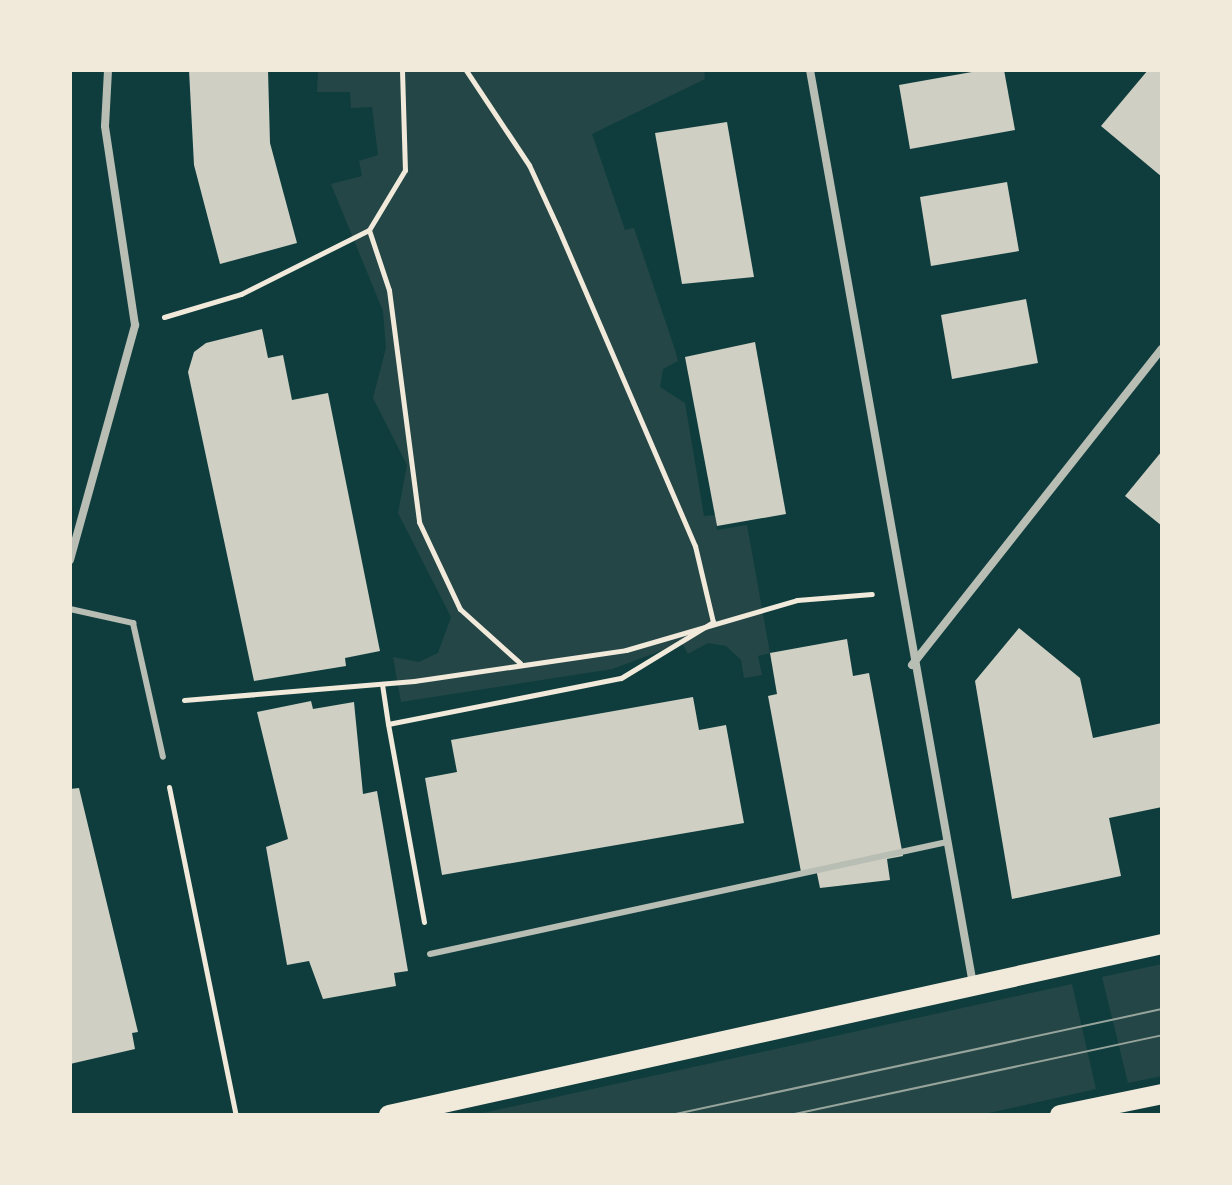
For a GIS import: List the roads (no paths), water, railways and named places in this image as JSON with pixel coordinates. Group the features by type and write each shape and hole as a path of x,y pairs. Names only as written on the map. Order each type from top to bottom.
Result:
{"main road":[{"path":"389,1115 1162,944"},
{"path":"1060,1115 1162,1094"}],"street":[{"path":"70,560 135,325 105,126 108,70"},
{"path":"810,70 912,665 973,984"},
{"path":"912,665 1162,349"}],"lane":[{"path":"70,609 133,623 163,757"},
{"path":"430,954 947,842"}],"tram line":[{"path":"671,1115 1162,1009"},
{"path":"790,1115 1162,1035"}]}
